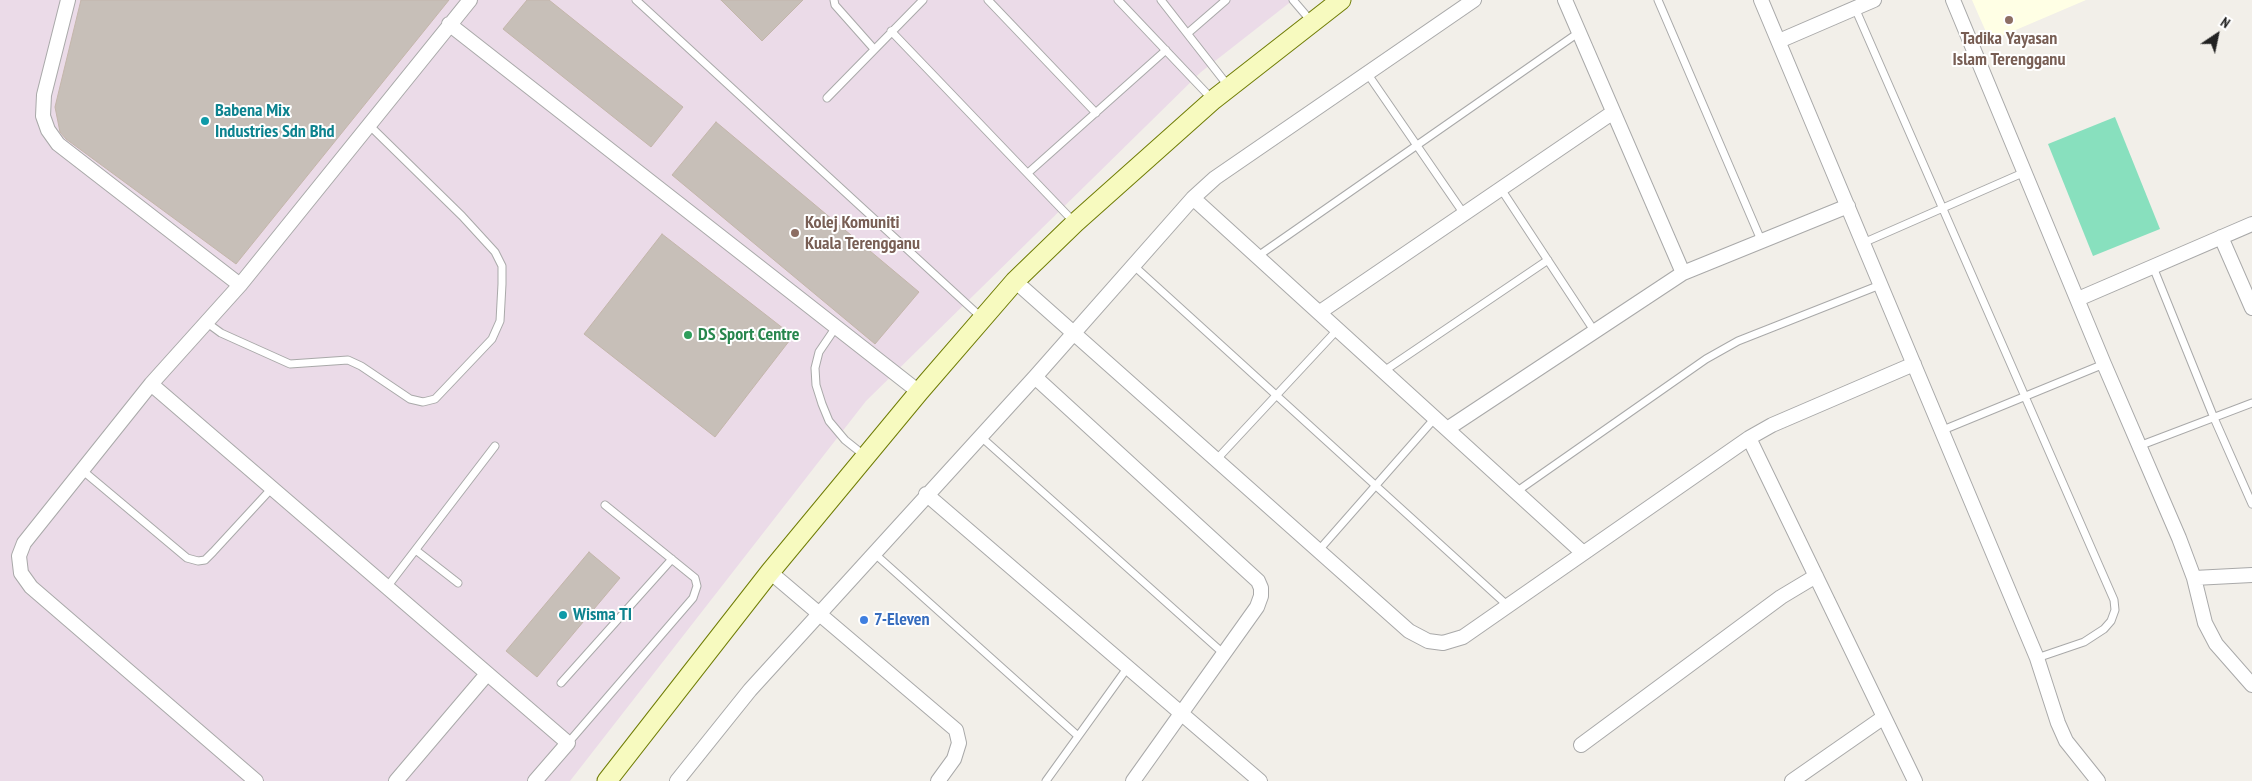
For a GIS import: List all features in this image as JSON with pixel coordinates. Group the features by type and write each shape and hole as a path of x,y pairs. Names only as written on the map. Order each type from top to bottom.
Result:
{"street":[{"path":"68,0 44,95 43,116 48,130 58,144 240,285"},
{"path":"256,781 31,587 21,573 19,556 24,543 151,384 240,285 470,0"},
{"path":"607,781 770,572 919,392 1015,281 1075,223 1213,100 1311,21 1341,0"},
{"path":"677,781 750,690 875,554 926,494 1035,377 1194,198 1215,178 1474,0"},
{"path":"1565,0 1612,113 1683,273"},
{"path":"1761,0 1943,430 2037,658 2066,741 2098,781"},
{"path":"1779,41 1874,0"},
{"path":"1953,0 2104,364 2179,538 2194,578 2206,624 2216,644 2252,685"},
{"path":"450,24 919,392"},
{"path":"1320,312 1612,113"},
{"path":"1194,198 1582,552"},
{"path":"1447,429 1683,273 1848,206"},
{"path":"2078,299 2252,224"},
{"path":"2221,237 2252,306"},
{"path":"1015,281 1074,331 1409,631 1428,641 1443,643 1462,637 1749,438 1772,425 1914,364"},
{"path":"1035,377 1258,581 1261,588 1261,596 1257,607 1133,781"},
{"path":"151,384 568,743 535,781"},
{"path":"1749,438 1915,781"},
{"path":"926,494 1260,781"},
{"path":"770,572 956,730 959,743 957,751 954,759 938,781"},
{"path":"2194,578 2252,575"},
{"path":"1581,745 1781,596 1816,576"},
{"path":"396,781 487,674"},
{"path":"1792,781 1884,718"}],"lane":[{"path":"636,0 983,319"},
{"path":"834,0 835,4 874,49"},
{"path":"827,98 891,31 924,0"},
{"path":"988,0 1096,113"},
{"path":"1118,0 1213,100"},
{"path":"1161,0 1229,87"},
{"path":"1188,33 1226,0"},
{"path":"1293,0 1311,21"},
{"path":"1658,0 1761,240"},
{"path":"1856,8 2114,600 2115,610 2111,621 2094,636 2084,642 2037,658"},
{"path":"891,31 1075,223"},
{"path":"1258,256 1578,32"},
{"path":"1028,173 1166,50"},
{"path":"1367,73 1464,214"},
{"path":"206,322 221,334 290,364 348,360 361,366 410,400 423,402 435,399 492,339 500,321 502,284 502,266 495,252 462,216 369,125"},
{"path":"1863,243 2025,172"},
{"path":"1501,189 1594,332"},
{"path":"1384,371 1548,260"},
{"path":"1133,265 1508,605"},
{"path":"2153,267 2214,418 2252,504"},
{"path":"1516,492 1706,359 1738,341 1880,284"},
{"path":"836,327 819,352 815,368 816,385 829,421 845,440 866,456"},
{"path":"1217,459 1338,329"},
{"path":"1943,430 2104,364"},
{"path":"2139,446 2252,403"},
{"path":"1319,550 1435,418"},
{"path":"980,436 1224,654"},
{"path":"387,587 417,551 495,446"},
{"path":"82,470 188,558 198,561 205,560 272,488"},
{"path":"568,743 693,598 697,586 695,578 605,505"},
{"path":"417,551 458,583"},
{"path":"875,554 1078,736"},
{"path":"561,683 672,559"},
{"path":"1046,781 1128,667"}],"shaded area":[{"path":"0,0 1293,0 1201,72 866,401 570,781 0,781"},
{"name":"Tadika Yayasan Islam Terengganu","path":"1972,0 2086,0 1990,41"}],"green space":[{"path":"2115,117 2160,229 2093,256 2048,144"}],"building":[{"name":"Babena Mix Industries Sdn Bhd","path":"81,0 449,0 236,264 66,139 60,132 55,107"},
{"path":"527,0 549,0 683,107 651,147 503,29"},
{"path":"721,0 803,0 762,41"},
{"name":"Kolej Komuniti Kuala Terengganu","path":"716,122 919,292 875,344 672,175"},
{"name":"DS Sport Centre","path":"662,234 793,336 715,437 584,334"},
{"name":"Wisma TI","path":"589,552 620,578 537,677 506,651"}],"place":[{"name":"Tadika Yayasan Islam Terengganu","path":"2009,20"},
{"name":"Babena Mix Industries Sdn Bhd","path":"205,121"},
{"name":"Kolej Komuniti Kuala Terengganu","path":"795,233"},
{"name":"DS Sport Centre","path":"688,335"},
{"name":"Wisma TI","path":"563,615"},
{"name":"7-Eleven","path":"864,620"}]}
